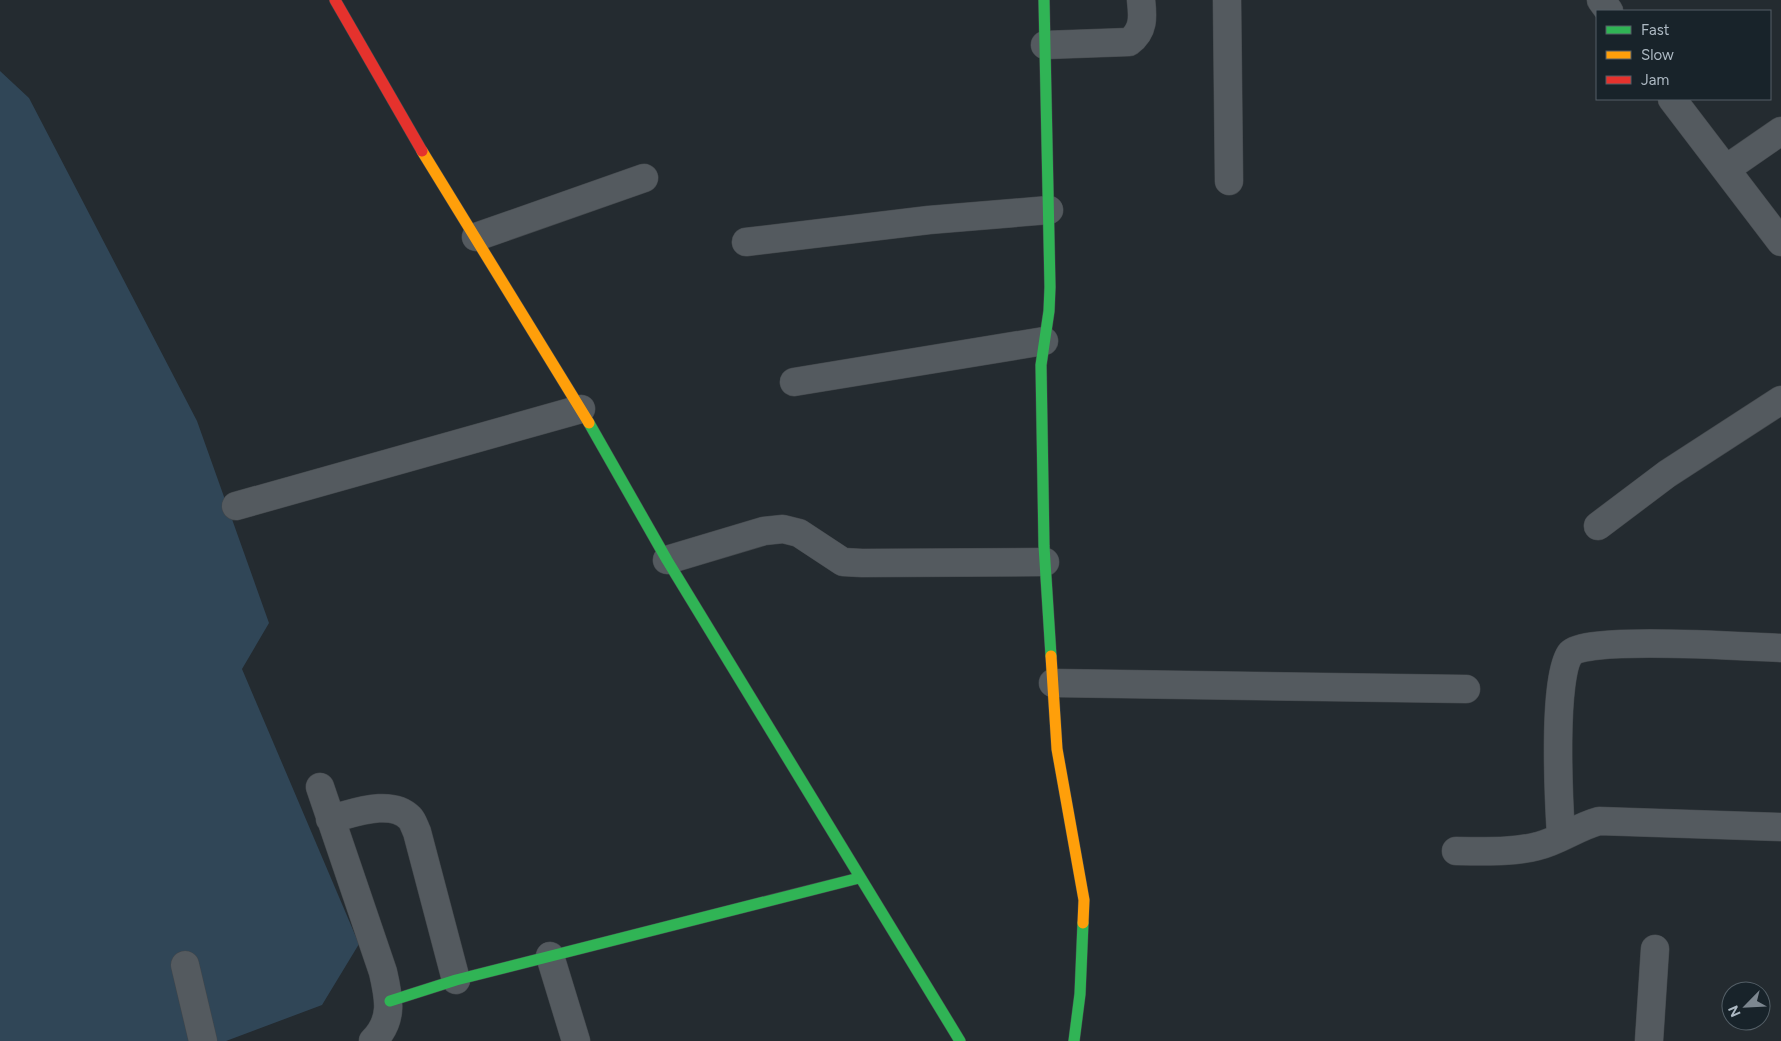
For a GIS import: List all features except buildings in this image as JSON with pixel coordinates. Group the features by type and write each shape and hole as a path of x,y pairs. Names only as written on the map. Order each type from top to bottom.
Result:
{"street":[{"path":"334,0 403,121 581,409 667,560 960,1041"},
{"path":"1044,0 1049,210 1049,303 1041,366 1045,562 1057,749 1084,900 1080,994 1074,1041"},
{"path":"1045,45 1129,42 1138,35 1143,19 1141,0"},
{"path":"1227,0 1229,181"},
{"path":"1673,100 1781,242"},
{"path":"1726,170 1781,131"},
{"path":"476,237 644,178"},
{"path":"746,242 929,220 1049,210"},
{"path":"794,382 1044,341"},
{"path":"1598,526 1667,474 1781,400"},
{"path":"236,506 581,409"},
{"path":"667,560 764,531 783,529 799,533 843,562 1045,562"},
{"path":"1561,836 1557,765 1561,690 1564,666 1571,652 1582,646 1612,644 1781,648"},
{"path":"1053,683 1466,689"},
{"path":"320,787 383,972 390,1001 388,1018 374,1041"},
{"path":"330,820 372,809 393,809 409,817 417,832 456,980"},
{"path":"1456,851 1518,850 1538,846 1583,825 1599,821 1781,827"},
{"path":"390,1001 456,980 859,878"},
{"path":"1649,1041 1655,949"},
{"path":"550,956 576,1041"},
{"path":"185,965 203,1041"}],"water":[{"path":"0,71 29,98 197,421 269,623 242,669 359,944 322,1005 226,1041 0,1041"}],"traffic: fast":[{"path":"1044,0 1050,287 1049,311 1041,365 1044,546 1051,656"},
{"path":"589,423 667,560 960,1041"},
{"path":"390,1001 456,980 859,878"},
{"path":"1074,1041 1080,994 1083,923"}],"traffic: slow":[{"path":"422,151 589,423"},
{"path":"1051,656 1057,749 1084,900 1083,923"}],"traffic: jam":[{"path":"335,0 422,151"}]}
